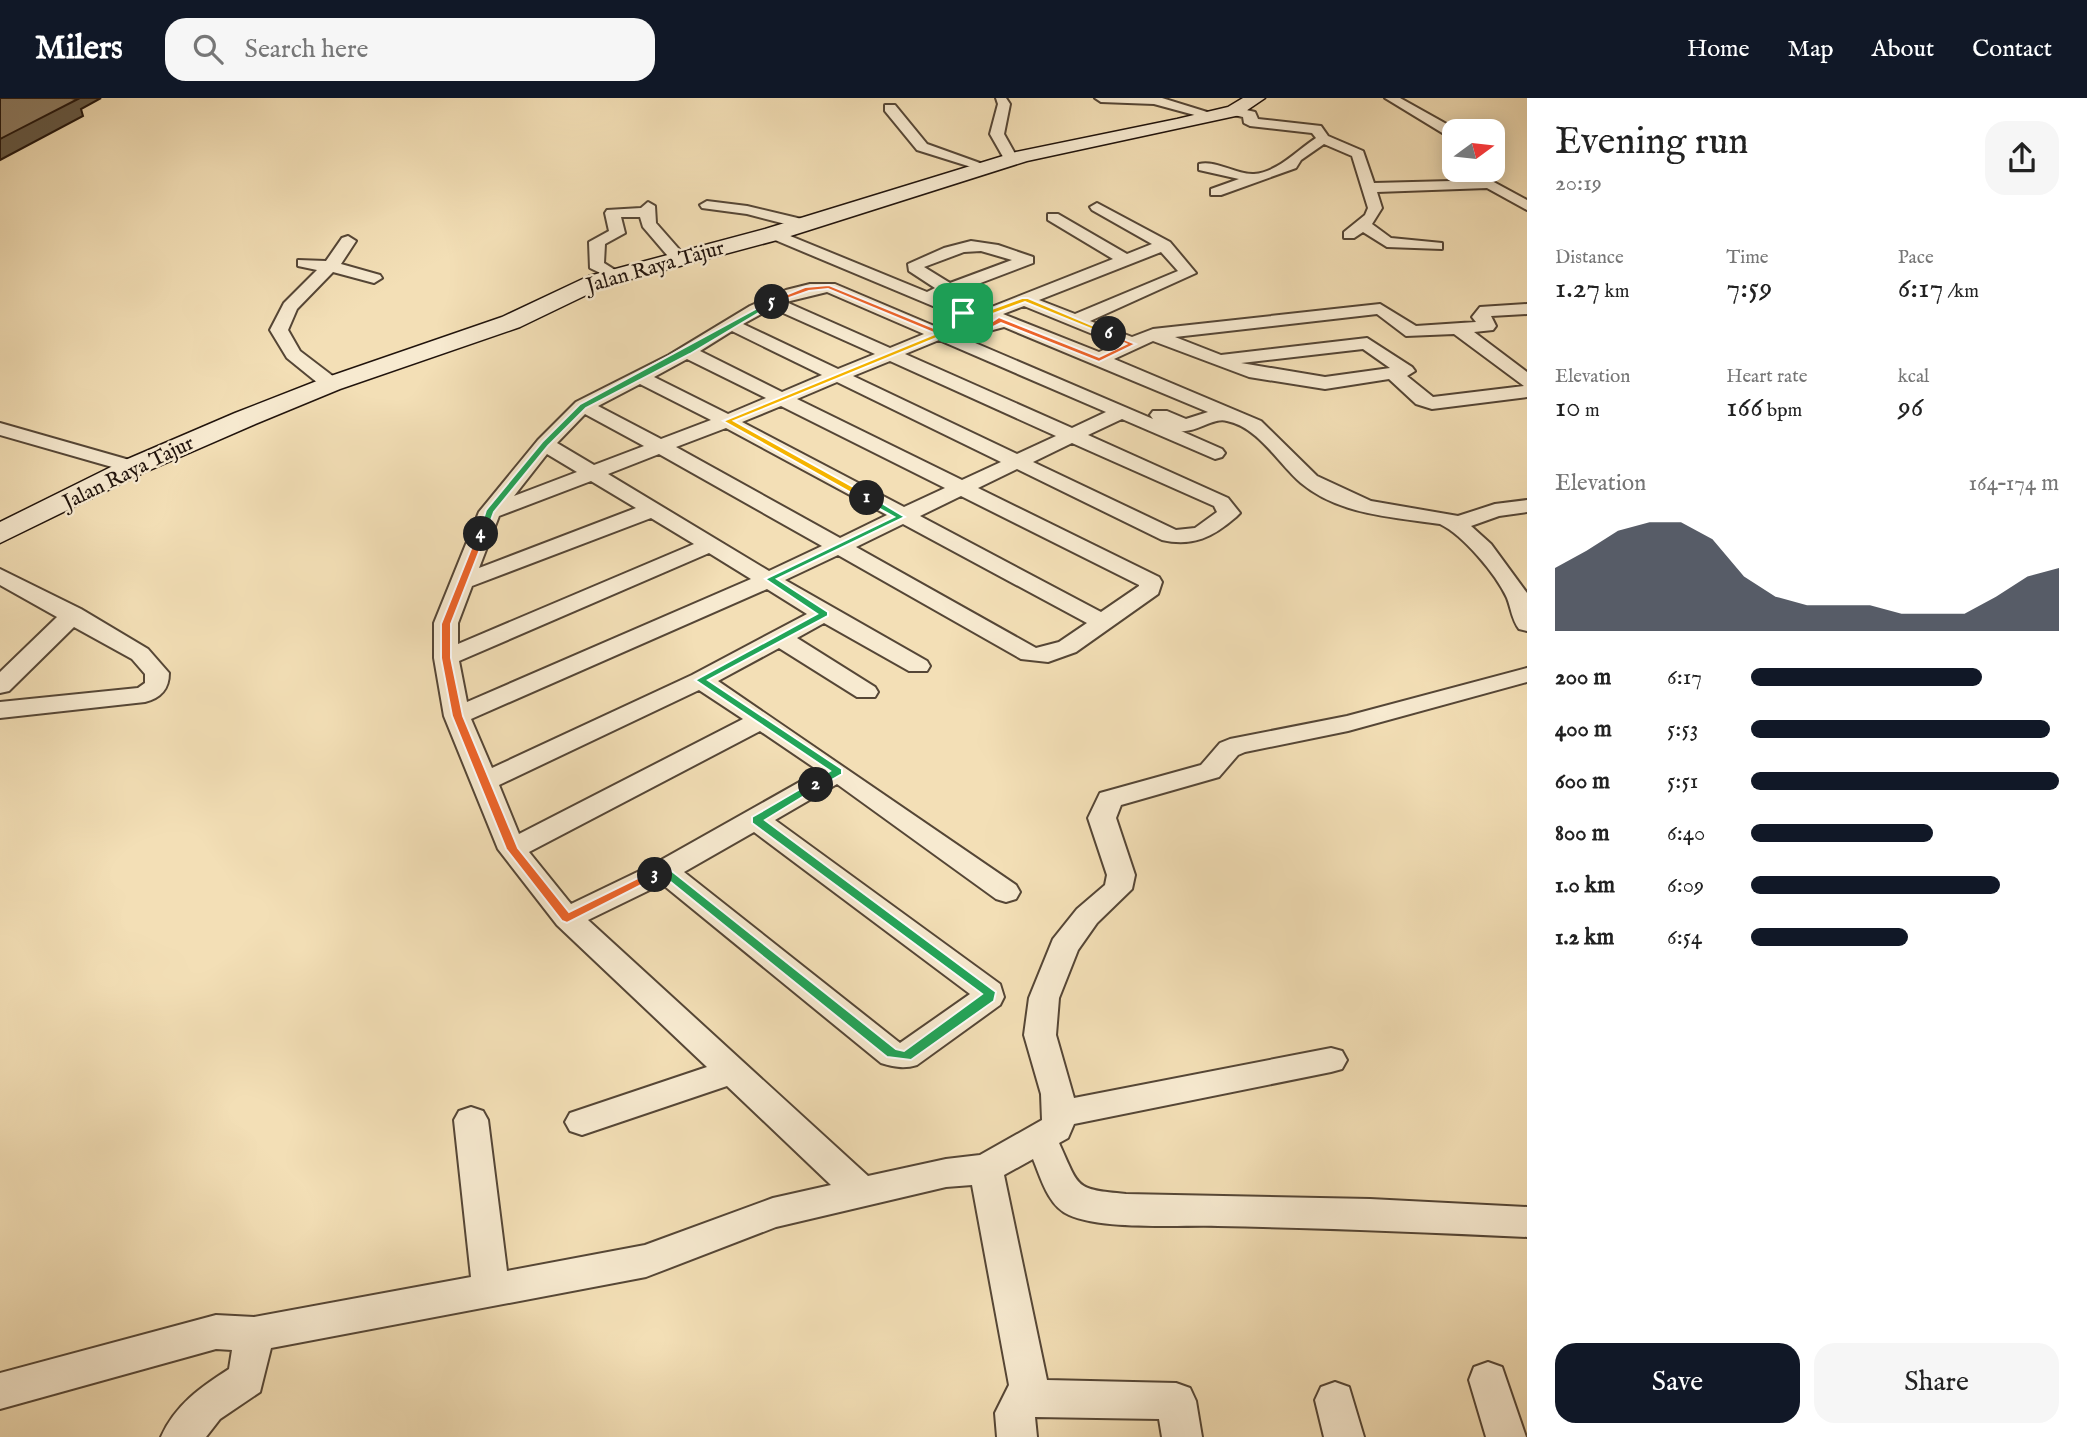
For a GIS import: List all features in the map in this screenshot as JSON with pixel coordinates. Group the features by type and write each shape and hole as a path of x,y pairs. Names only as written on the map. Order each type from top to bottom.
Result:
{"main road":[{"name":"Jalan Raya Tajur","path":"0,534 133,467 331,384 500,326 570,290 615,275 773,234 1011,159 1223,113 1256,98"}],"street":[{"path":"1101,98 1151,99 1223,113 1251,115 1249,120 1255,123 1316,129 1323,138 1358,154 1375,208 1372,216 1349,235"},
{"path":"1391,98 1442,127"},
{"path":"1001,100 1004,104 997,134 1011,159"},
{"path":"890,108 922,147 984,167"},
{"path":"1216,191 1292,165 1296,157 1323,138"},
{"path":"1204,167 1256,178"},
{"path":"1505,179 1523,187"},
{"path":"1368,188 1442,181"},
{"path":"1503,182 1527,206"},
{"path":"707,205 747,210 805,224"},
{"path":"1077,320 1187,275 1188,271 1164,245 1097,207"},
{"path":"615,275 596,265 597,242 617,233 612,213 647,209 648,224 679,259"},
{"path":"1053,217 1125,260"},
{"path":"1362,224 1387,242 1436,246"},
{"path":"773,234 928,297 963,319 987,328 997,324 995,316"},
{"path":"331,384 293,354 279,330 281,318 289,306 343,254 348,240"},
{"path":"928,297 949,290 1027,260 981,243 968,244 916,264 915,268 949,290"},
{"path":"995,316 1025,300 1164,245"},
{"path":"304,264 331,267 374,278"},
{"path":"862,1192 567,918 512,849 457,716 446,658 446,624 490,512 545,444 583,406 687,352 773,302 808,289 829,287 1182,426 1217,416"},
{"path":"1025,300 1133,344"},
{"path":"732,325 1178,537 1200,536 1229,513 1221,502 773,302"},
{"path":"1099,359 1204,311 1226,326 1380,309 1412,332 1487,326 1481,317 1486,311 1527,309"},
{"path":"995,316 1254,425 1311,480 1344,498 1367,507 1445,518 1457,524 1483,549 1517,595 1527,624"},
{"path":"490,512 784,400 941,333 963,319"},
{"path":"1459,330 1527,381"},
{"path":"1153,334 1249,372 1325,383 1405,371 1367,343 1220,360"},
{"path":"583,406 839,545 1038,658 1052,655 1150,589 1151,582 687,352"},
{"path":"1393,373 1423,400 1432,403 1527,391"},
{"path":"640,377 1102,622"},
{"path":"457,716 770,579 1136,407"},
{"path":"1136,407 1215,453"},
{"path":"0,429 133,467"},
{"path":"545,444 824,614 918,667"},
{"path":"1457,524 1495,510 1527,506"},
{"path":"463,582 654,509"},
{"path":"446,658 712,544"},
{"path":"0,576 74,614 140,654 157,673 157,685 145,695 0,710"},
{"path":"0,686 74,614"},
{"path":"486,781 701,680 824,614"},
{"path":"780,638 866,692"},
{"path":"1527,675 1441,696 1339,727 1239,745 1229,749 1210,771 1110,799 1102,818 1121,875 1118,889 1087,916 1064,947 1044,998 1040,1035 1050,1127 1063,1189 1079,1203 1126,1209 1370,1214 1527,1222"},
{"path":"701,680 838,772 1006,892"},
{"path":"512,849 761,720"},
{"path":"567,918 664,871 838,772"},
{"path":"664,871 892,1054 906,1056 989,998 989,992 757,820"},
{"path":"0,1391 216,1332 254,1334 646,1261 773,1213 946,1172 986,1169 1050,1127 1331,1060"},
{"path":"582,1122 730,1072"},
{"path":"471,1120 491,1290"},
{"path":"986,1169 1029,1388 1015,1413 1017,1437"},
{"path":"181,1437 206,1406 246,1379 254,1334"},
{"path":"1489,1380 1506,1437"},
{"path":"1023,1398 1176,1401 1182,1437"}],"building":[{"path":"0,98 71,98 78,99 0,139"}],"route":[{"path":"963,313 957,318 963,325 727,421 901,517 770,579 824,614 701,680 838,772 757,820 989,992 989,998 906,1056 899,1056 892,1054 664,871 567,918 512,849 457,716 446,658 446,624 490,512 545,444 583,406 687,352 773,302 808,289 829,287 840,289 941,333 963,325 987,328 997,324 999,319 1099,359 1133,344 1025,300 990,313 963,313"}]}
